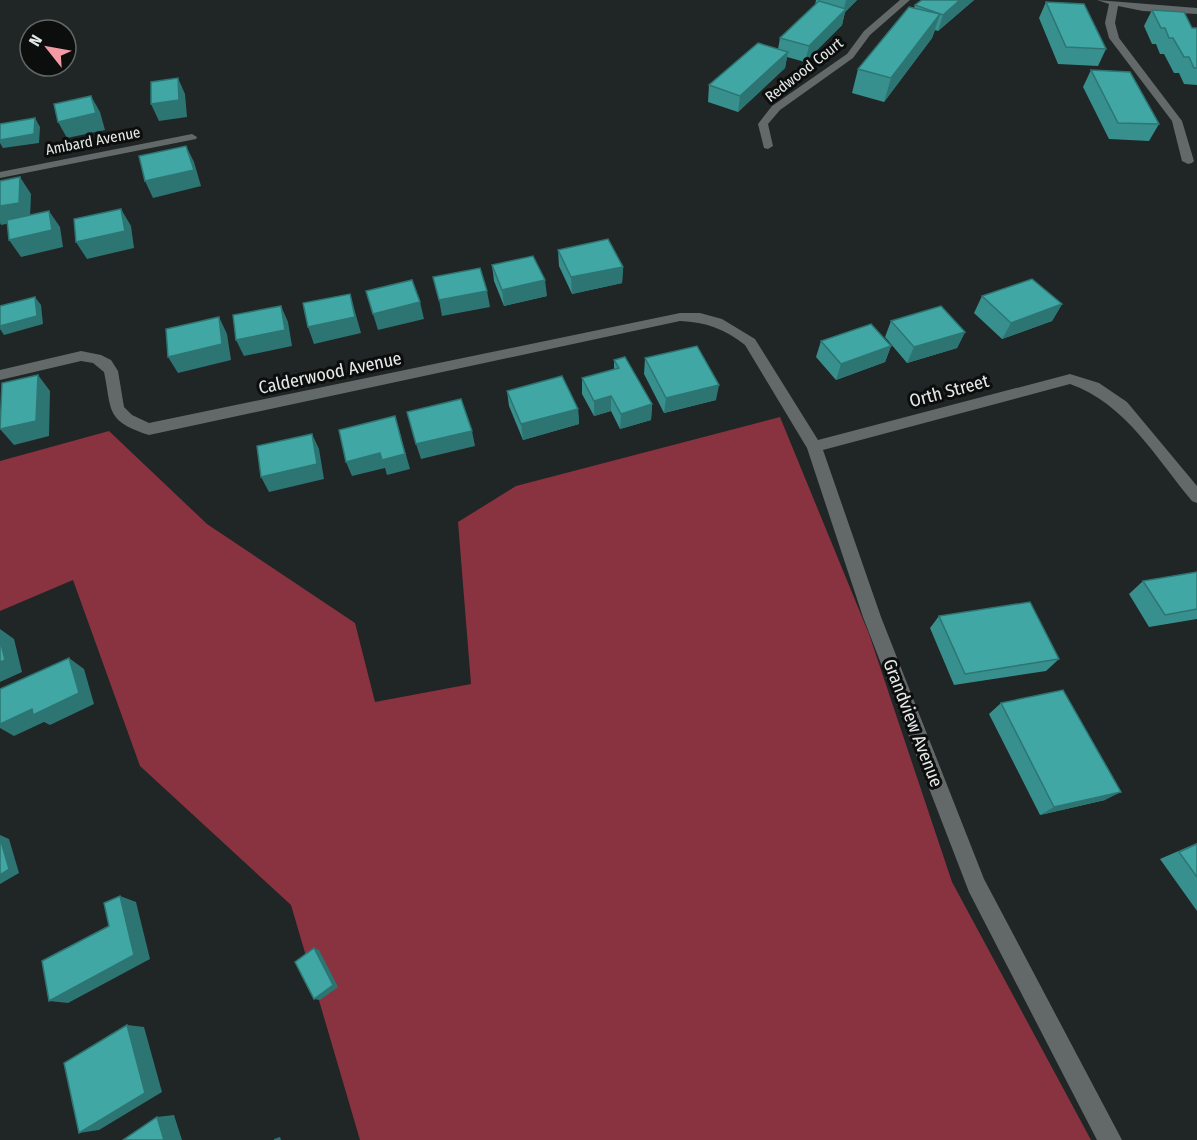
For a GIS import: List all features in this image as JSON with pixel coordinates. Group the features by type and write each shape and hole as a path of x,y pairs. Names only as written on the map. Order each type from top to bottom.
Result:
{"street":[{"name":"Redwood Court","path":"768,146 763,124 776,108 850,56 867,33 905,0"},
{"path":"1102,0 1143,8 1195,11"},
{"path":"1187,0 1195,11"},
{"path":"1114,3 1110,22 1114,38 1177,121 1188,161"},
{"name":"Ambard Avenue","path":"0,175 192,137"},
{"name":"Calderwood Avenue","path":"0,375 81,356 94,357 105,362 111,369 118,410 124,417 149,429 680,317 711,319"},
{"name":"Grandview Avenue","path":"711,319 734,329 750,342 814,447 872,617 976,885 1110,1140"},
{"name":"Orth Street","path":"814,447 1070,379 1094,387 1122,406 1197,497"}],"shaded area":[{"path":"780,417 869,634 952,882 1091,1140 360,1140 291,905 140,766 73,580 0,611 0,461 109,431 207,524 355,623 375,702 471,684 458,522 516,486"}],"building":[{"path":"922,0 960,0 943,15 915,5"},
{"path":"819,1 846,9 809,46 780,38"},
{"path":"1046,2 1084,4 1106,49 1066,47"},
{"path":"909,7 940,14 891,78 858,69"},
{"path":"1152,10 1184,12 1192,28 1197,28 1197,68 1194,68 1189,57 1184,57 1173,38 1169,38 1165,28 1161,28"},
{"path":"758,43 788,52 740,96 709,85"},
{"path":"1091,70 1130,72 1159,124 1118,123"},
{"path":"178,78 179,100 151,104 151,82"},
{"path":"91,96 96,113 58,122 54,104"},
{"path":"35,118 34,134 0,140 0,124"},
{"path":"186,146 194,170 145,181 139,156"},
{"path":"20,177 19,203 0,206 0,181"},
{"path":"121,209 125,231 76,242 74,219"},
{"path":"49,211 52,230 9,240 7,220"},
{"path":"608,239 623,267 571,277 558,250"},
{"path":"533,256 545,280 502,290 492,265"},
{"path":"480,268 487,291 439,300 433,277"},
{"path":"1032,279 1062,304 1011,323 982,296"},
{"path":"412,280 420,302 373,314 366,291"},
{"path":"350,294 355,317 308,327 303,303"},
{"path":"35,297 37,316 0,326 0,306"},
{"path":"281,306 285,330 236,340 233,315"},
{"path":"941,306 965,332 914,347 891,321"},
{"path":"219,317 222,344 168,357 166,329"},
{"path":"871,324 891,346 841,364 821,341"},
{"path":"697,346 719,385 666,398 645,358"},
{"path":"625,357 652,404 621,414 611,396 594,401 582,378 619,368 614,360"},
{"path":"38,375 36,421 0,429 2,383"},
{"path":"562,376 578,409 521,424 507,391"},
{"path":"461,399 472,431 416,444 407,412"},
{"path":"395,416 405,454 382,460 380,453 346,462 339,430"},
{"path":"312,434 317,464 261,477 257,446"},
{"path":"1197,572 1197,609 1165,615 1143,581"},
{"path":"1030,602 1059,659 965,674 939,616"},
{"path":"0,640 5,660 0,662"},
{"path":"69,658 79,693 33,715 32,709 0,724 0,689"},
{"path":"1063,690 1121,792 1054,807 1001,703"},
{"path":"0,838 9,869 0,875"},
{"path":"1197,844 1197,877 1179,852"},
{"path":"120,896 134,955 49,1001 42,961 109,926 104,903"},
{"path":"314,948 333,985 314,999 295,962"},
{"path":"127,1025 145,1093 79,1133 64,1063"},
{"path":"157,1117 164,1140 123,1140"}]}
